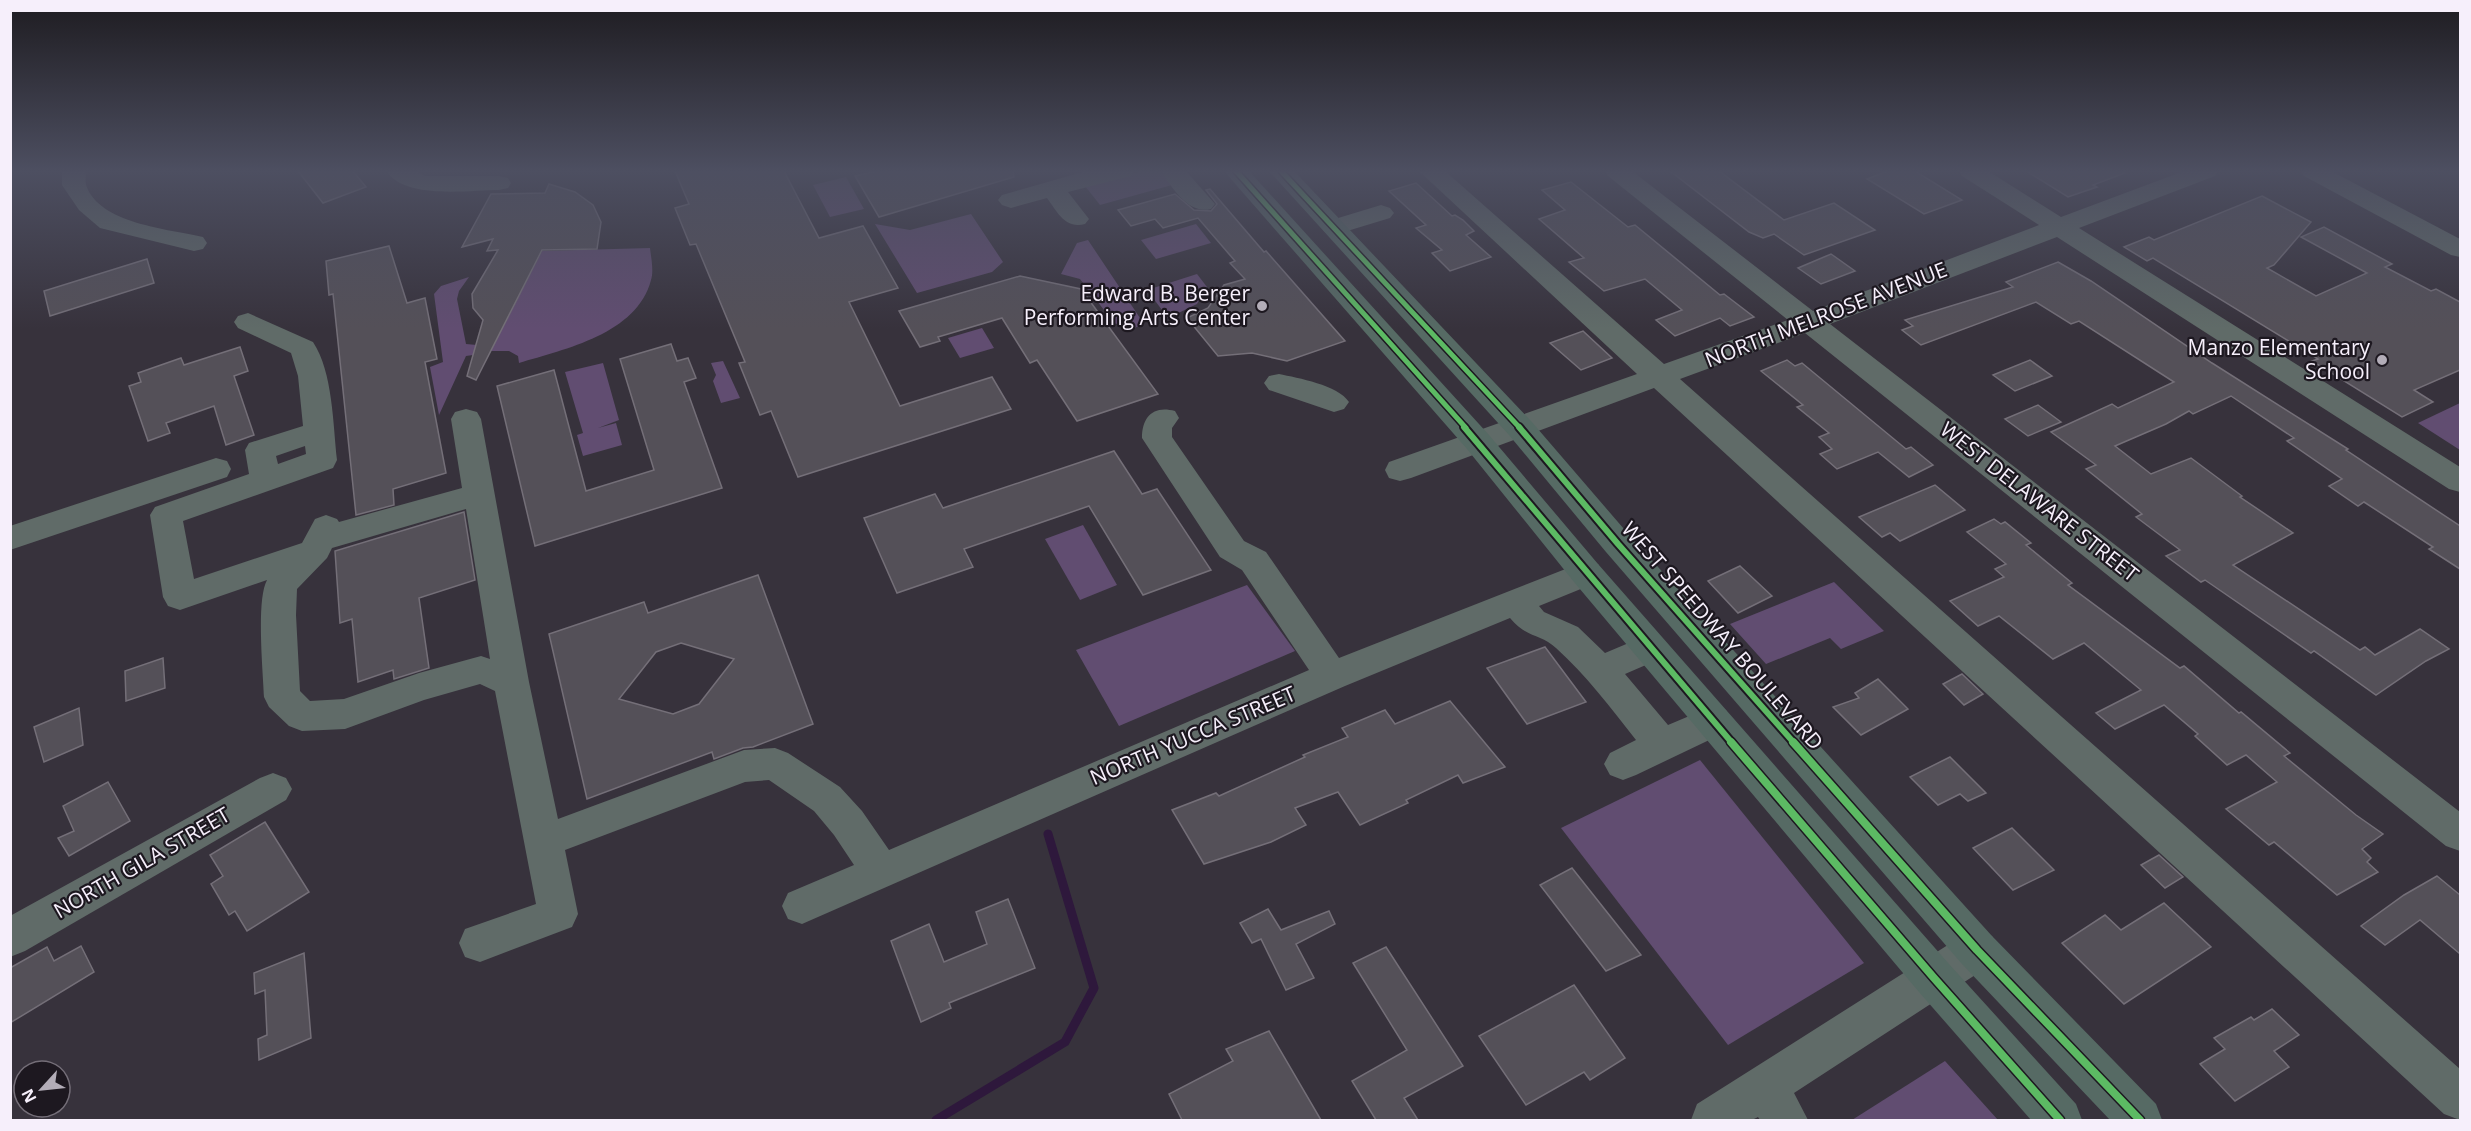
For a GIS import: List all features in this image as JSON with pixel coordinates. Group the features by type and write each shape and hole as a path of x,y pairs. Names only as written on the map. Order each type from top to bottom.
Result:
{"main road":[{"path":"1283,224 1478,442 1713,722 2060,1120"},
{"name":"WEST SPEEDWAY BOULEVARD","path":"1331,224 1520,428 1618,544 1977,950 2140,1120"}],"street":[{"path":"112,224 194,243"},
{"path":"1334,227 1345,224"},
{"path":"1490,224 2460,1098"},
{"name":"WEST DELAWARE STREET","path":"1685,224 2460,834"},
{"path":"2056,224 2460,481"},
{"name":"NORTH MELROSE AVENUE","path":"1400,470 1661,377 2066,224"},
{"path":"2413,224 2460,249"},
{"path":"248,322 303,348 312,376 322,460 166,515 180,597 321,539 479,494"},
{"path":"1279,383 1300,388 1334,402"},
{"path":"1164,418 1157,426 1157,438 1232,549 1254,561 1332,676"},
{"path":"466,419 511,682 558,914 480,944"},
{"path":"10,538 216,468"},
{"path":"321,539 281,585 279,615 282,697 302,717 345,714 419,687 481,670 511,682"},
{"name":"NORTH YUCCA STREET","path":"802,906 1332,676 1586,573"},
{"path":"1515,601 1532,621 1566,636 1600,670 1662,744"},
{"path":"1600,670 1650,648"},
{"path":"1623,764 1713,722"},
{"path":"544,841 744,766 775,764 827,799 848,823 881,871"},
{"name":"NORTH GILA STREET","path":"10,938 273,789"},
{"path":"1713,1120 1775,1105 1934,978 1977,950"}],"shaded area":[{"path":"875,224 910,230 934,224 978,224 1003,262 992,272 917,293"},
{"path":"1196,224 1211,243 1156,259 1141,240"},
{"path":"1088,240 1144,324 1132,329 1114,323 1080,279 1061,274 1077,243"},
{"path":"650,248 652,276 643,298 631,314 615,326 577,345 519,363 518,356 509,351 491,351 542,251"},
{"path":"1197,274 1207,287 1197,304 1168,318 1147,290"},
{"path":"469,277 459,291 457,299 466,344 477,345 473,355 466,356 439,415 430,367 443,362 434,294 441,286"},
{"path":"982,328 994,348 960,358 948,338"},
{"path":"723,361 740,398 721,403 713,381 716,375 711,363"},
{"path":"603,363 619,420 598,428 616,423 622,445 583,456 577,435 583,433 565,372"},
{"path":"2460,403 2460,450 2418,423"},
{"path":"1083,525 1117,585 1080,600 1045,539"},
{"path":"1834,582 1884,631 1841,649 1830,638 1766,664 1730,624"},
{"path":"1247,585 1295,651 1119,726 1076,650"},
{"path":"1700,760 1864,963 1728,1045 1561,828"},
{"path":"1945,1061 1998,1120 1852,1120"}],"building":[{"path":"475,224 601,224 597,249 542,250 476,380 467,376 483,320 473,308 472,294 498,250 487,251 493,239 462,247"},
{"path":"681,224 812,224 819,238 863,226 898,288 849,302 900,406 992,377 1011,409 798,477 771,411 760,415 739,363 745,362 696,244 690,245"},
{"name":"Edward B. Berger Performing Arts Center","path":"1159,224 1178,224 1163,228"},
{"name":"Edward B. Berger Performing Arts Center","path":"1203,224 1240,224 1345,341 1287,361 1252,353 1218,356 1187,318 1208,308 1224,285 1245,279 1230,263 1235,261"},
{"path":"1425,224 1467,224 1474,231 1466,235 1491,257 1450,271 1432,253 1442,250 1416,228 1426,225"},
{"path":"1545,224 1624,224 1628,227 1635,225 1720,295 1724,294 1754,317 1730,326 1720,318 1675,336 1656,320 1682,310 1645,279 1604,291 1569,262 1584,258"},
{"path":"1738,224 1866,224 1875,230 1804,255 1774,234 1763,238"},
{"path":"2194,224 2309,224 2274,265 2267,268 2316,296 2367,273 2301,237 2324,227 2392,264 2385,267 2431,291 2436,289 2460,302 2460,370 2414,390 2433,402 2402,417 2312,361 2318,359 2153,258 2147,261 2124,247 2149,237 2154,240"},
{"path":"389,246 407,303 425,298 437,359 425,362 446,473 393,489 394,505 356,515 333,294 329,295 326,261"},
{"path":"1831,254 1855,271 1821,284 1798,268"},
{"path":"147,259 154,283 50,316 44,291"},
{"path":"2058,262 2091,281 2212,363 2348,449 2346,450 2460,526 2460,569 2429,549 2433,547 2364,502 2358,506 2329,486 2342,479 2287,441 2294,438 2231,396 2193,414 2189,411 2166,424 2115,446 2151,474 2191,458 2242,496 2240,497 2293,533 2233,565 2360,650 2365,647 2375,655 2420,629 2449,649 2426,661 2376,695 2314,651 2311,653 2205,580 2201,582 2166,556 2180,550 2136,517 2142,514 2086,469 2096,465 2051,432 2112,404 2118,408 2174,382 2079,321 2071,324 2036,302 1921,345 1902,330 1913,326 1905,320 2013,287 2006,282"},
{"path":"1020,276 1081,289 1158,394 1077,421 1037,360 1030,363 1002,318 938,337 940,341 920,347 899,311"},
{"path":"1583,331 1612,358 1581,370 1550,343"},
{"path":"671,344 677,361 688,358 696,378 684,382 722,488 535,546 497,386 554,370 586,491 654,470 620,359"},
{"path":"240,347 248,371 234,376 254,435 226,445 214,406 166,423 170,433 148,441 129,386 141,382 138,373 181,358 184,365"},
{"path":"1787,360 1795,366 1802,363 1906,449 1911,447 1933,465 1909,477 1878,452 1837,469 1820,454 1832,449 1819,437 1829,433 1797,407 1803,405 1761,371"},
{"path":"2030,360 2052,376 2015,391 1993,375"},
{"path":"2038,405 2061,422 2028,436 2005,419"},
{"path":"1114,451 1142,494 1157,489 1211,570 1143,595 1089,506 964,549 973,567 897,593 864,518 935,494 943,508"},
{"path":"1935,485 1965,510 1900,541 1890,533 1882,537 1859,517"},
{"path":"464,512 475,580 419,598 429,668 394,679 393,670 358,682 352,619 340,623 335,551"},
{"path":"1994,519 2001,524 2005,522 2031,543 2026,545 2072,583 2068,585 2180,668 2184,666 2239,713 2241,712 2290,753 2284,756 2383,834 2362,849 2371,858 2367,862 2378,872 2337,895 2274,842 2269,845 2226,809 2277,782 2246,755 2227,765 2195,736 2198,734 2164,705 2115,729 2096,713 2141,690 2084,643 2053,659 1999,616 1978,626 1950,601 2004,577 1995,569 2006,564 1967,532"},
{"path":"1740,566 1772,596 1738,613 1708,581"},
{"path":"758,575 813,724 714,759 712,752 587,799 549,634 644,602 648,613","holes":["681,643 734,659 699,704 673,714 619,699 656,652"]},
{"path":"1545,647 1586,702 1527,724 1487,668"},
{"path":"163,658 165,688 126,701 125,671"},
{"path":"1962,674 1983,694 1964,705 1943,684"},
{"path":"1878,679 1908,709 1861,735 1833,707 1859,698 1855,693"},
{"path":"1450,701 1505,767 1463,783 1458,775 1406,800 1408,803 1360,825 1338,792 1295,808 1306,825 1271,842 1204,864 1172,810 1216,793 1219,796 1305,757 1303,755 1348,737 1342,728 1385,710 1395,724"},
{"path":"79,708 83,745 44,762 34,727"},
{"path":"1950,757 1986,793 1968,801 1960,794 1938,805 1910,777"},
{"path":"108,782 130,821 69,856 58,838 74,831 63,806"},
{"path":"265,822 309,892 247,931 235,911 229,915 211,884 223,876 210,855"},
{"path":"2012,828 2054,870 2013,890 1973,848"},
{"path":"2159,855 2183,877 2165,888 2141,865"},
{"path":"1572,868 1641,955 1606,971 1540,885"},
{"path":"2437,876 2460,895 2460,954 2420,920 2385,945 2361,926 2404,895"},
{"path":"1008,899 1035,968 949,1003 951,1008 921,1022 891,941 929,924 944,962 987,944 976,912"},
{"path":"2164,903 2211,947 2124,1004 2062,943 2105,915 2121,930"},
{"path":"1268,909 1281,930 1329,911 1335,924 1296,944 1314,978 1286,990 1261,939 1252,943 1240,923"},
{"path":"81,946 94,972 10,1023 10,968 47,947 54,961"},
{"path":"1386,947 1463,1066 1404,1098 1418,1120 1376,1120 1352,1081 1407,1050 1353,963"},
{"path":"304,953 311,1038 259,1060 258,1039 267,1035 265,990 255,994 254,973"},
{"path":"1574,985 1625,1058 1590,1080 1584,1072 1526,1105 1479,1036"},
{"path":"2272,1009 2299,1035 2274,1051 2289,1067 2235,1101 2200,1064 2225,1049 2214,1038 2251,1017 2254,1020"},
{"path":"1269,1031 1321,1120 1182,1120 1169,1094 1233,1061 1226,1049"}],"waterway":[{"path":"936,1120 1065,1042 1094,988 1048,834"}],"cycle path":[{"path":"1283,224 1478,442 1586,573 1934,978 2060,1120"},
{"path":"1330,224 1520,428 1618,544 1977,950 2140,1120"}],"place":[{"name":"Edward B. Berger Performing Arts Center","path":"1262,306"},
{"name":"Manzo Elementary School","path":"2382,360"}]}
